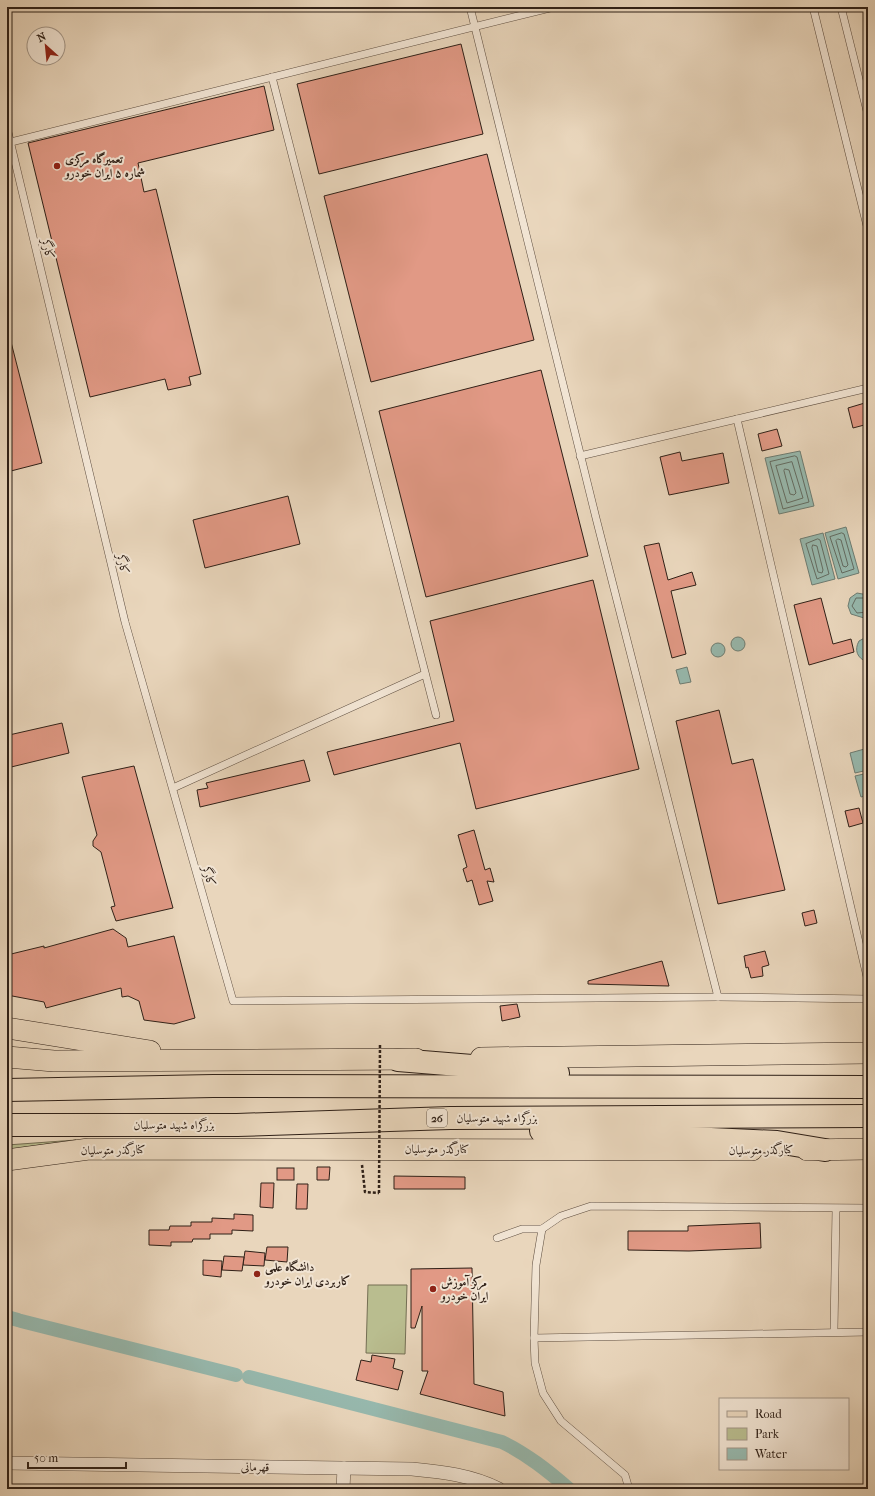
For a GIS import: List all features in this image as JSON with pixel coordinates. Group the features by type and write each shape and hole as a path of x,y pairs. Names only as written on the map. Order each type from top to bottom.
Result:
{"highway":[{"path":"398,1060 712,1086"},
{"path":"7,1090 213,1086 868,1086"},
{"name":"بزرگراه شهید متوسلیان","path":"7,1125 237,1125 450,1118 868,1116"},
{"path":"450,1118 544,1132 777,1142 825,1150"}],"main road":[{"path":"7,1028 209,1061"},
{"path":"7,1057 54,1061 209,1061 398,1060 868,1053"},
{"name":"کنارگذر متوسلیان","path":"7,1160 89,1149 664,1151 868,1149"}],"street":[{"name":"قهرمانی","path":"7,1463 412,1469 456,1473 486,1482 500,1489"},
{"path":"343,1489 344,1468"}],"lane":[{"path":"470,7 580,456 718,997 868,999"},
{"path":"9,143 554,7"},
{"path":"813,7 868,230"},
{"path":"841,7 868,115"},
{"path":"272,77 436,715"},
{"name":"کارگر","path":"7,128 9,143 125,622 233,1001 718,997"},
{"path":"580,456 868,388"},
{"path":"737,419 868,981"},
{"path":"172,788 425,674"},
{"path":"497,1238 522,1229 542,1229 561,1216 591,1206 836,1209 868,1208"},
{"path":"834,1331 836,1209"},
{"path":"542,1229 536,1265 534,1338 535,1363 543,1393 561,1421 625,1475 629,1489"},
{"path":"534,1338 834,1331 868,1332"}],"path":[{"path":"361,1149 364,1192 379,1193 380,1044"}],"green space":[{"path":"76,1140 19,1148 7,1152 7,1145"},
{"path":"368,1285 407,1285 405,1354 366,1353"}],"water":[{"path":"800,451 814,506 779,514 765,458"},
{"path":"846,527 859,573 838,579 825,533"},
{"path":"823,533 835,579 812,585 800,539"},
{"path":"857,593 868,595 868,615 864,618 851,614 848,606 850,598"},
{"path":"868,636 867,662 857,653 857,644 859,641"},
{"path":"735,637 741,637 745,641 745,647 741,651 735,651 731,647 731,641"},
{"path":"715,643 721,643 725,647 725,653 721,657 715,657 711,653 711,647"},
{"path":"687,667 691,682 680,684 676,670"},
{"path":"868,748 868,770 855,773 850,753"},
{"path":"868,773 868,795 861,797 855,776"}],"building":[{"path":"461,44 483,134 319,174 297,84"},
{"path":"264,86 274,130 138,163 144,192 156,189 201,374 189,377 191,385 168,390 165,379 90,397 28,143"},
{"path":"487,154 534,340 371,382 324,196"},
{"path":"11,342 42,463 7,472 7,343"},
{"path":"541,370 588,556 426,597 379,411"},
{"path":"868,402 868,424 853,428 848,408"},
{"path":"777,429 782,446 762,451 758,434"},
{"path":"680,452 682,461 723,453 729,483 669,495 660,457"},
{"path":"288,496 300,544 205,568 193,520"},
{"path":"659,543 668,580 692,572 696,585 671,591 686,654 672,658 644,546"},
{"path":"593,580 639,769 476,809 460,743 334,775 327,752 454,721 430,621"},
{"path":"821,598 833,644 851,639 854,652 809,665 794,605"},
{"path":"719,710 732,764 753,759 785,890 718,904 676,721"},
{"path":"62,723 69,753 7,768 7,742 10,741 9,735"},
{"path":"304,760 310,781 200,807 197,790 208,788 206,783"},
{"path":"134,766 173,908 116,921 111,907 115,906 101,852 93,846 93,841 97,835 82,777"},
{"path":"859,808 863,823 849,827 845,811"},
{"path":"474,830 485,870 490,868 494,882 487,881 493,901 479,905 472,880 467,882 463,869 467,867 458,835"},
{"path":"814,910 817,923 805,926 802,913"},
{"path":"113,929 126,938 128,947 174,936 195,1018 174,1024 144,1020 139,1001 128,996 122,997 121,988 46,1008 44,1002 7,995 7,955 44,946 44,948"},
{"path":"765,951 769,965 762,967 763,976 751,978 748,967 746,968 744,956"},
{"path":"662,961 669,986 588,984 588,981"},
{"path":"517,1004 520,1017 502,1021 500,1006"},
{"path":"317,1167 330,1167 329,1180 317,1180"},
{"path":"277,1168 294,1168 294,1180 277,1180"},
{"path":"394,1176 465,1177 465,1189 394,1189"},
{"path":"261,1183 274,1183 273,1208 260,1207"},
{"path":"297,1184 308,1184 307,1209 296,1209"},
{"path":"234,1214 253,1215 253,1231 232,1230 232,1234 210,1234 210,1239 193,1239 192,1242 171,1242 171,1246 149,1245 149,1230 169,1230 170,1226 191,1226 191,1222 212,1222 212,1218 234,1219"},
{"path":"760,1223 761,1248 689,1251 628,1250 628,1231 688,1231 688,1226"},
{"path":"267,1247 288,1247 287,1262 265,1260"},
{"path":"245,1251 265,1253 264,1266 243,1265"},
{"path":"224,1256 244,1257 242,1271 222,1270"},
{"path":"203,1260 222,1261 221,1277 203,1275"},
{"path":"472,1268 474,1384 503,1392 505,1416 420,1394 428,1371 422,1371 422,1306 415,1328 411,1328 411,1269"},
{"path":"372,1355 395,1359 393,1368 403,1371 398,1390 356,1380 361,1360 371,1362"}],"waterway":[{"path":"7,1317 18,1320"},
{"path":"21,1321 236,1375"},
{"path":"249,1377 502,1442 537,1463 569,1489"}],"place":[{"name":"تعمیرگاه مرکزی شماره ۵ ایران خودرو","path":"57,166"},
{"name":"دانشگاه علمی کاربردی ایران خودرو","path":"257,1274"},
{"name":"مرکز آموزش ایران خودرو","path":"433,1289"}]}
